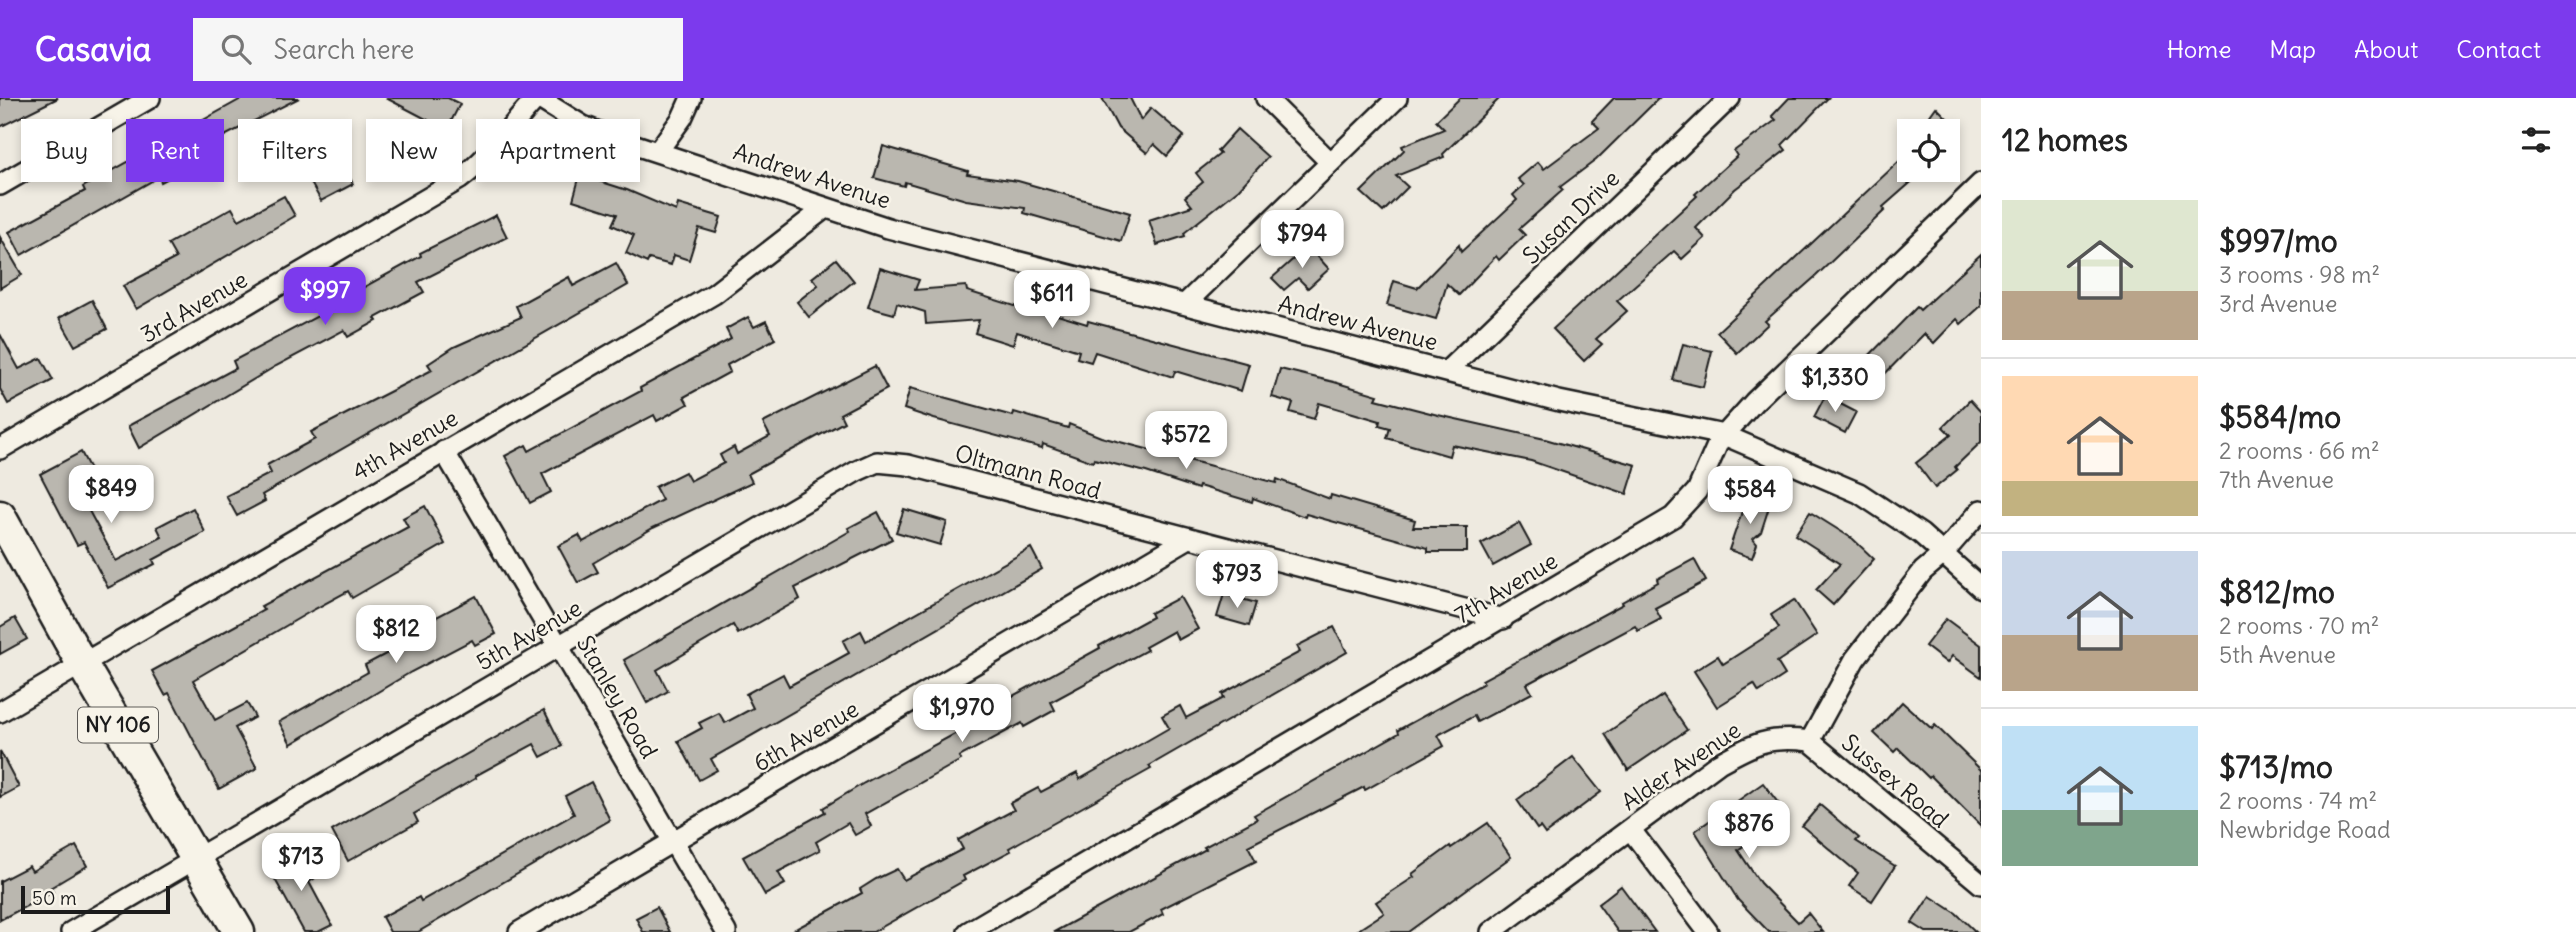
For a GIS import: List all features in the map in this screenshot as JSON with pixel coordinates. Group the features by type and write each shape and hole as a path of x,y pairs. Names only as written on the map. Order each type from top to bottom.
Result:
{"main road":[{"name":"NY 106","path":"0,516 82,664 239,932"}],"street":[{"path":"0,186 150,98"},
{"name":"Andrew Avenue","path":"538,98 583,126 888,228 1559,401 1724,435 1859,494 1921,534 1981,588"},
{"name":"3rd Avenue","path":"0,449 460,179 486,159 512,124 538,98"},
{"path":"658,151 682,118 691,98"},
{"path":"1266,98 1330,162"},
{"path":"1185,304 1397,98"},
{"name":"Susan Drive","path":"1447,371 1730,98"},
{"name":"7th Avenue","path":"979,929 1673,517 1697,491 1724,435 1754,402 1981,183"},
{"name":"4th Avenue","path":"0,712 715,293 825,208"},
{"name":"Stanley Road","path":"444,451 726,932"},
{"name":"5th Avenue","path":"71,932 857,471 877,462 908,465"},
{"name":"Oltmann Road","path":"908,465 1503,619"},
{"path":"1810,741 1855,659 1923,571 1942,555 1981,510"},
{"name":"6th Avenue","path":"519,932 1189,538"},
{"name":"Alder Avenue","path":"1490,932 1719,764 1756,742 1781,738 1810,741"},
{"name":"Sussex Road","path":"1810,741 1981,884"},
{"path":"1631,830 1707,932"}],"building":[{"path":"0,98 58,98 0,127"},
{"path":"243,98 299,98 258,119 238,119 238,129 224,136 224,119 205,119"},
{"path":"386,98 448,98 460,104 452,119 426,119"},
{"path":"1102,98 1130,98 1141,120 1151,108 1184,136 1167,156 1154,144 1147,153 1118,128"},
{"path":"1460,98 1500,98 1443,154 1444,157 1396,176 1408,187 1383,212 1361,192 1404,150 1402,146 1444,129 1436,121"},
{"path":"1614,98 1659,98 1596,160 1560,187 1563,190 1519,229 1525,235 1499,260 1496,256 1459,295 1447,284 1436,319 1387,305 1394,281 1417,288 1459,245 1461,252 1517,200 1513,195 1524,185 1518,179 1538,162 1544,169 1599,128 1592,121"},
{"path":"1789,98 1828,98 1782,145 1786,150 1735,189 1696,228 1705,238 1682,259 1674,251 1617,301 1627,311 1596,339 1602,344 1584,361 1553,329 1697,196 1695,194 1737,156 1734,151 1776,120 1772,116"},
{"path":"1936,107 1948,119 1928,119"},
{"path":"1237,129 1268,157 1239,189 1184,233 1185,236 1157,245 1149,220 1192,206 1185,197 1203,182 1196,173 1220,154 1217,151"},
{"path":"883,146 968,171 967,174 1018,181 1130,213 1121,241 1024,213 1025,208 966,200 905,182 904,186 874,178"},
{"path":"126,163 126,182 150,182 21,255 9,232 85,191 83,187 92,182 112,182 112,171"},
{"path":"1897,163 1897,182 1911,182 1883,207 1885,210 1815,277 1765,321 1768,324 1737,353 1717,332"},
{"path":"310,182 352,182 353,184 321,201"},
{"path":"578,182 602,182 676,211 678,204 721,217 716,233 699,228 689,260 674,255 671,265 649,259 647,263 626,253 634,235 612,225 617,214 573,200"},
{"path":"284,196 295,216 136,309 123,286 176,258 168,244 232,208 239,220"},
{"path":"496,215 507,237 418,282 424,292 375,318 377,321 348,337 344,330 276,366 139,448 128,426 236,368 233,361 333,308 331,305 421,256 420,253"},
{"path":"0,237 22,275 0,288"},
{"path":"1308,246 1329,269 1308,288 1298,278 1284,290 1272,278"},
{"path":"1981,254 1981,306 1961,324 1957,319 1934,343 1924,334 1867,392 1850,375 1917,307 1920,310"},
{"path":"836,259 854,281 809,317 797,302 818,285 812,278"},
{"path":"616,263 628,285 262,495 265,501 237,516 226,496 271,473 267,465 315,439 311,432 432,370 428,364 454,347 521,317 516,306 569,277 573,286"},
{"path":"880,268 919,280 915,290 966,286 967,291 1037,313 1038,309 1087,324 1088,321 1249,364 1241,391 1175,371 1173,377 1095,352 1091,362 1077,358 1079,351 1017,332 1013,345 975,333 979,320 926,324 925,312 897,303 894,314 868,307"},
{"path":"92,300 107,329 75,346 59,318"},
{"path":"748,317 754,327 766,321 775,339 727,365 730,372 684,397 688,404 657,421 654,415 542,474 551,492 530,503 505,456 526,445 529,451 641,391 640,388 731,339 726,329"},
{"path":"0,334 19,369 41,358 53,380 8,404 0,389"},
{"path":"1683,344 1712,351 1703,387 1673,380"},
{"path":"875,366 887,389 840,414 844,422 748,474 752,482 653,528 593,563 598,572 578,583 558,546 579,535 583,542 662,500 655,487 685,472 690,481 724,463 720,455 734,447 737,454 770,436 763,423"},
{"path":"1280,369 1378,395 1376,399 1545,439 1636,465 1627,494 1531,461 1452,445 1449,456 1387,438 1390,428 1379,425 1380,421 1319,403 1314,419 1290,412 1293,403 1272,397"},
{"path":"910,388 1013,416 1014,412 1068,428 1069,424 1101,437 1276,483 1277,479 1330,499 1331,495 1415,520 1413,527 1467,527 1467,552 1428,552 1428,548 1306,514 1305,517 1253,498 1252,502 1199,486 1198,489 1146,472 1094,459 1093,462 1043,444 1042,448 934,419 904,409"},
{"path":"1825,396 1856,412 1845,433 1814,417"},
{"path":"1970,400 1981,412 1981,442 1955,467 1957,470 1935,488 1916,463 1951,435 1943,427"},
{"path":"81,452 93,475 75,485 116,561 162,537 157,527 193,508 205,532 153,560 155,564 108,588 84,542 77,545 40,474"},
{"path":"1748,494 1771,501 1761,532 1753,539 1757,544 1752,558 1729,550"},
{"path":"425,506 445,544 352,598 348,591 193,680 215,720 247,703 255,717 235,728 257,768 219,789 169,693 165,695 152,671 264,610 261,606 408,527 403,518"},
{"path":"904,509 947,522 940,545 896,532"},
{"path":"878,512 892,539 795,588 800,599 753,626 738,634 733,625 657,670 668,691 647,703 624,660 850,531 848,528"},
{"path":"1810,512 1853,539 1874,559 1833,605 1816,590 1840,564 1795,535"},
{"path":"1519,523 1531,545 1493,566 1481,544"},
{"path":"1031,548 1042,569 711,759 717,770 699,780 678,741 702,728 699,723 719,713 725,723 753,708 746,694 783,674 789,686 849,653 843,641 861,631 866,641"},
{"path":"1694,559 1706,581 1655,608 1661,619 1638,631 1635,626 1527,684 1532,693 1477,722 1474,716 1438,735 1444,746 1365,790 1364,787 1248,846 1256,861 1161,909 1163,914 1129,932 1054,932 1206,849 1204,847 1257,819 1254,815 1484,683 1482,680 1623,604 1622,602 1658,582 1657,579"},
{"path":"1224,594 1256,603 1249,626 1217,617"},
{"path":"476,596 496,634 475,645 472,640 411,672 291,744 279,722 368,672 365,665 416,638 412,630"},
{"path":"1180,597 1198,629 1178,640 1174,631 1145,647 1147,650 1051,702 1055,710 1024,727 1022,723 959,757 961,760 865,814 871,826 855,835 848,823 816,842 820,850 778,872 785,884 765,895 743,857 825,812 823,808 864,783 964,729 963,726 1100,648 1099,646 1152,617 1150,613"},
{"path":"1794,600 1817,635 1777,662 1785,675 1759,692 1754,684 1717,707 1694,671 1718,656 1723,664 1779,628 1771,615"},
{"path":"15,618 27,639 0,654 0,627"},
{"path":"1946,619 1981,645 1981,677 1952,656 1947,663 1925,646"},
{"path":"1334,627 1347,652 1149,766 1151,769 1009,848 1011,851 963,876 965,880 873,932 790,932 862,893 860,889 876,879 897,869 904,880 963,849 958,840 1014,810 1010,803 1038,788 1041,792 1077,773 1080,779 1169,728 1162,716 1180,706 1186,718 1224,698 1222,694 1300,652 1297,646"},
{"path":"1663,695 1687,730 1628,770 1605,734"},
{"path":"1902,702 1932,729 1935,725 1981,770 1981,826 1931,776 1929,778 1898,748 1894,752 1874,733"},
{"path":"544,710 562,746 541,757 534,744 414,814 418,822 348,861 332,831"},
{"path":"0,751 19,787 0,797"},
{"path":"1573,757 1601,792 1545,834 1540,827 1537,829 1517,800"},
{"path":"591,782 610,820 418,932 390,932 382,917 419,897 421,901 574,814 565,796"},
{"path":"1763,783 1779,804 1761,818 1768,828 1738,850 1760,883 1798,922 1808,913 1823,932 1769,932 1738,900 1695,831"},
{"path":"1820,805 1859,838 1856,841 1895,866 1872,901 1849,886 1858,873 1802,826"},
{"path":"1488,823 1511,857 1408,932 1355,932 1384,913 1376,902 1414,877 1412,874 1450,846 1451,848"},
{"path":"76,846 87,866 50,888 53,892 0,920 0,881 29,866 32,871"},
{"path":"297,847 314,879 309,882 332,925 318,932 304,932 272,874 289,865 283,854"},
{"path":"1621,886 1655,932 1618,932 1598,904"},
{"path":"1930,896 1956,913 1976,932 1926,932 1912,923"},
{"path":"657,907 670,932 643,932 636,918"}]}
